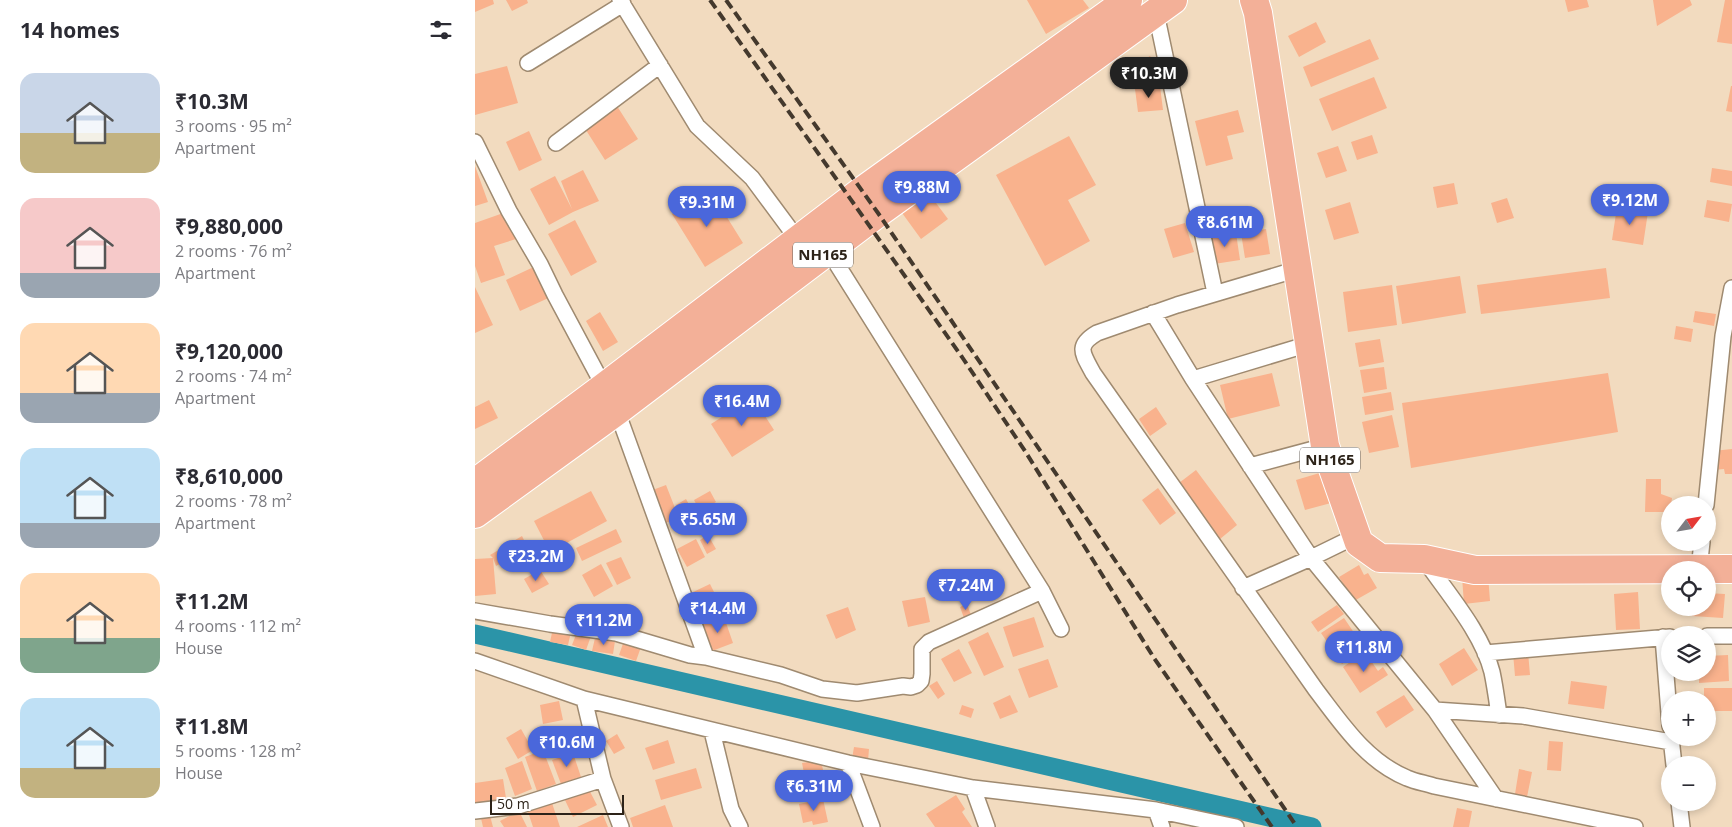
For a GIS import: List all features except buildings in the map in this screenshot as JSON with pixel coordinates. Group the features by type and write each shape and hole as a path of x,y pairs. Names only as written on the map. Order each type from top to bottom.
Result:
{"highway":[{"name":"NH165","path":"475,482 604,387 862,191 1128,0"},
{"name":"NH165","path":"1254,0 1258,12 1325,446 1359,543 1379,558 1424,559 1475,570 1661,569"},
{"name":"NH165","path":"475,514 617,411 878,213 1165,6"},
{"name":"NH165","path":"1716,569 1732,569"}],"street":[{"path":"528,63 621,2 697,126 753,178 798,240"},
{"path":"1165,6 1215,293"},
{"path":"556,143 660,65"},
{"path":"475,142 509,210 540,264 555,296 617,411 706,657"},
{"path":"828,250 1042,591 1061,629"},
{"path":"1298,269 1215,293 1097,333 1086,339 1082,347 1085,358 1093,373 1315,690 1355,741 1377,761 1407,778 1434,786 1635,827"},
{"path":"1707,496 1723,336 1732,288"},
{"path":"1153,313 1249,466 1311,558 1435,710 1496,799"},
{"path":"1193,379 1309,344"},
{"path":"1249,466 1325,446"},
{"path":"1243,588 1356,536"},
{"path":"1424,559 1475,633 1485,653 1492,672 1499,715"},
{"path":"475,610 550,624 616,633 690,654 781,674 822,689 857,693 917,685 921,682 923,649 929,642 1042,591"},
{"path":"1716,636 1732,636"},
{"path":"1485,653 1661,638"},
{"path":"475,661 584,699 848,763 973,788 1156,810 1236,827"},
{"path":"584,699 603,779 621,827"},
{"path":"1435,710 1523,716 1661,738"},
{"path":"712,731 731,809 740,827"},
{"path":"848,763 872,827"},
{"path":"475,811 519,806 603,779"},
{"path":"973,788 987,827"},
{"path":"1156,810 1162,827"},
{"path":"1680,811 1682,827"}],"waterway":[{"path":"475,634 1312,827"}],"railway":[{"path":"710,0 962,357 1025,451 1154,658 1272,827"},
{"path":"726,0 878,213 1297,827"}]}
